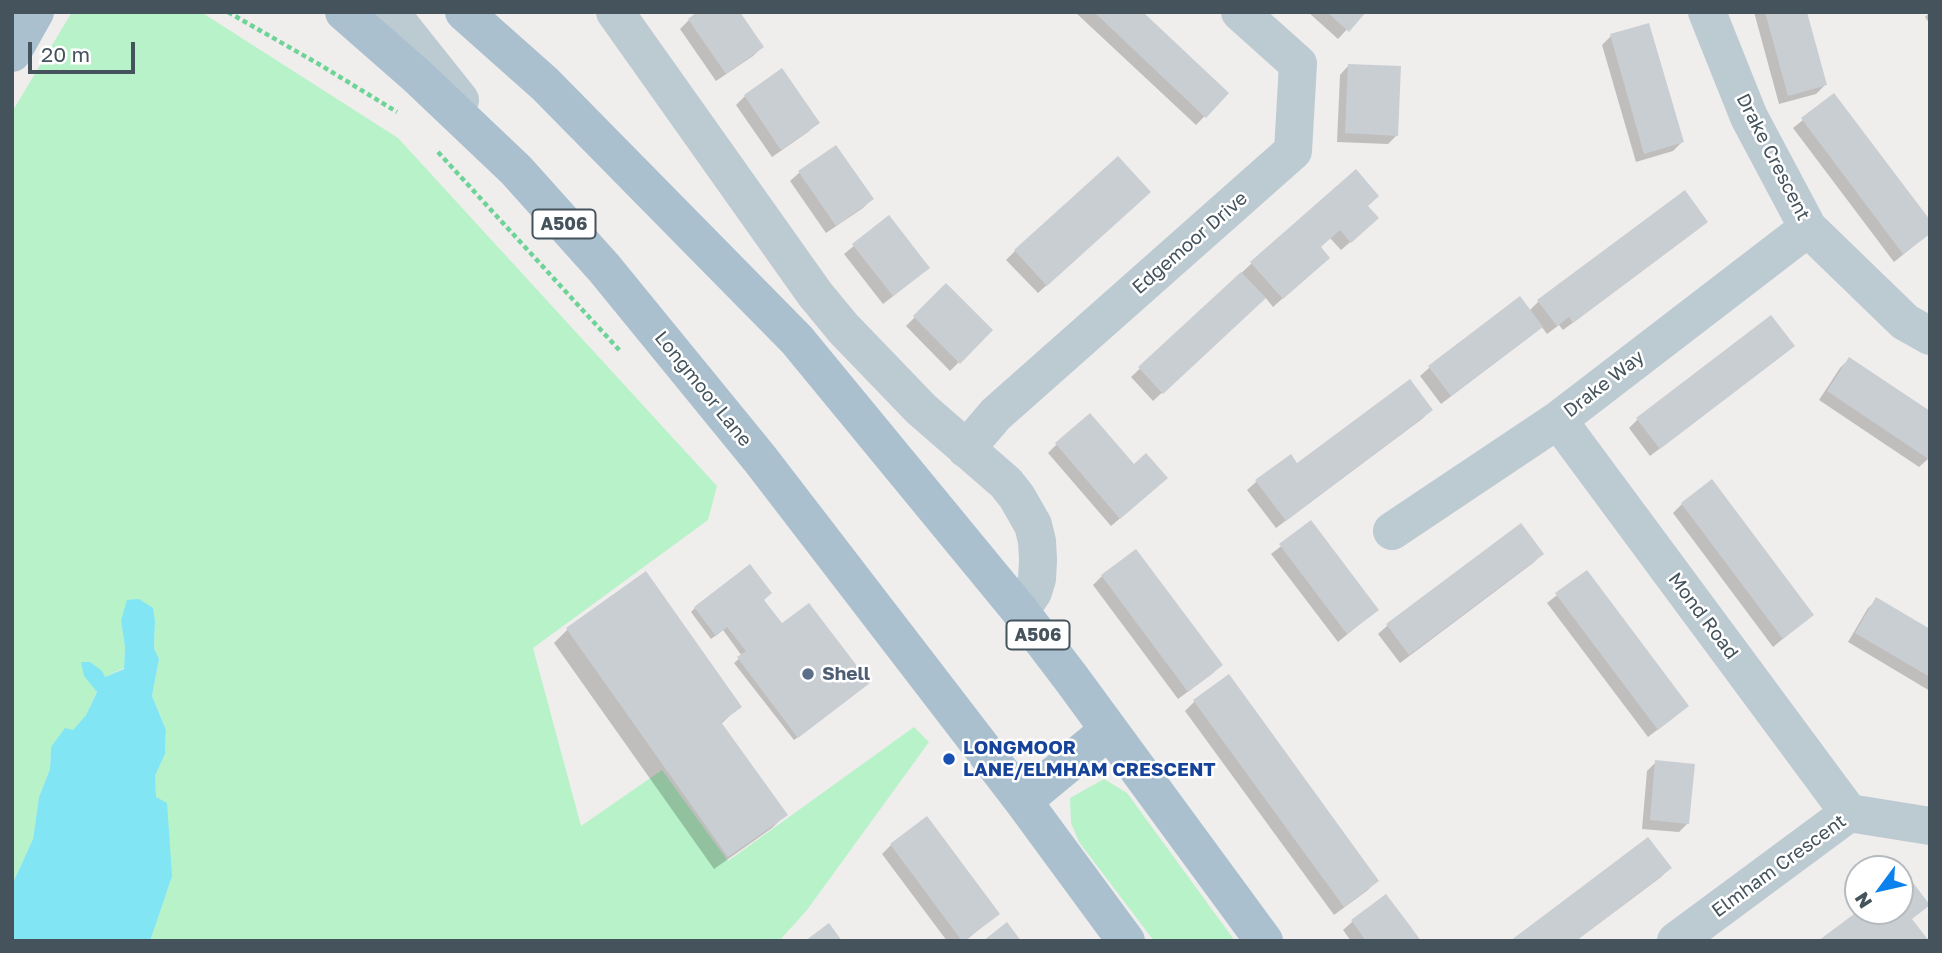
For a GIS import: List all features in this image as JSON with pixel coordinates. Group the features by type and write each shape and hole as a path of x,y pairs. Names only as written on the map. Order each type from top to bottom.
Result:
{"main road":[{"path":"12,52 35,12"},
{"name":"Longmoor Lane","path":"344,12 417,76 516,170 604,268 760,459 1023,801 1126,941"},
{"name":"A506","path":"464,12 545,84 797,340 1020,611 1264,941"},
{"path":"1023,801 1109,730"}],"street":[{"path":"390,12 516,170"},
{"path":"615,12 816,294 844,328 911,399 1006,483 1027,511 1037,541 1037,579 1033,592 1020,611"},
{"name":"Edgemoor Drive","path":"966,449 996,414 1293,151 1298,64 1240,12"},
{"name":"Drake Crescent","path":"1707,12 1749,117 1808,228 1905,322 1930,336"},
{"name":"Drake Way","path":"1392,531 1558,420 1808,228"},
{"name":"Mond Road","path":"1558,420 1849,813"},
{"name":"Elmham Crescent","path":"1676,941 1849,813 1930,826"}],"path":[{"path":"228,12 407,117"},
{"path":"435,148 622,354"}],"green space":[{"path":"72,12 201,12 398,138 717,486 708,520 533,648 581,826 662,770 728,861 914,727 929,742 807,910 779,941 150,941 156,921 155,776 165,754 166,730 152,696 159,659 154,648 155,621 121,621 125,647 124,668 105,677 84,676 97,691 86,715 73,730 51,747 50,769 39,797 33,839 12,885 12,112"},
{"path":"1104,779 1127,793 1235,941 1154,941 1079,842 1071,823 1070,798"}],"water":[{"path":"139,599 153,608 155,621 154,648 159,659 152,696 166,730 165,754 155,776 156,797 167,803 172,876 150,941 12,941 12,885 33,839 39,797 50,769 51,747 65,728 73,730 86,715 97,692 84,676 81,662 90,662 102,671 105,677 124,669 125,647 121,621 127,600"}],"building":[{"path":"697,12 740,12 764,47 726,74 688,19"},
{"path":"1094,12 1143,12 1229,93 1206,118"},
{"path":"1327,12 1366,12 1349,32"},
{"path":"1765,12 1807,12 1827,85 1788,96"},
{"path":"1649,23 1684,142 1644,154 1610,34"},
{"path":"1348,64 1401,66 1398,136 1345,133"},
{"path":"782,68 820,123 781,150 744,95"},
{"path":"1834,93 1930,220 1930,234 1903,254 1801,118"},
{"path":"836,145 874,199 836,226 798,171"},
{"path":"1118,156 1151,192 1047,286 1014,250"},
{"path":"1356,169 1379,196 1368,206 1379,218 1351,243 1340,230 1321,247 1330,258 1283,299 1250,262"},
{"path":"1685,190 1708,222 1573,323 1569,317 1557,326 1537,300"},
{"path":"889,215 930,268 893,296 852,244"},
{"path":"1241,272 1266,298 1163,394 1138,367"},
{"path":"946,283 993,330 960,364 913,316"},
{"path":"1520,296 1543,327 1451,396 1428,366"},
{"path":"1771,315 1795,346 1660,449 1636,418"},
{"path":"1849,357 1930,411 1930,460 1827,391"},
{"path":"1410,379 1433,410 1286,521 1255,480 1291,454 1297,463"},
{"path":"1090,413 1134,464 1146,453 1168,478 1120,519 1055,443"},
{"path":"1712,479 1814,615 1783,639 1681,503"},
{"path":"1311,520 1379,610 1347,634 1279,544"},
{"path":"1521,523 1544,554 1409,655 1386,624"},
{"path":"1136,549 1223,665 1188,692 1101,575"},
{"path":"750,564 772,593 764,600 782,623 809,603 870,683 798,738 737,657 746,651 727,627 716,636 694,607"},
{"path":"1587,570 1689,706 1658,730 1555,593"},
{"path":"646,571 742,707 721,722 788,815 728,857 566,628"},
{"path":"1876,597 1930,629 1930,677 1855,633"},
{"path":"1229,674 1379,881 1344,907 1193,700"},
{"path":"1655,760 1695,764 1689,824 1650,820"},
{"path":"927,816 1000,914 964,941 890,844"},
{"path":"1648,837 1672,868 1576,941 1510,941"},
{"path":"1914,884 1930,905 1914,917"},
{"path":"1386,894 1421,941 1366,941 1351,920"},
{"path":"1007,922 1021,941 983,941"},
{"path":"1844,922 1844,925 1914,925 1914,922 1929,941 1818,941"},
{"path":"829,923 842,941 805,941"}],"place":[{"name":"Shell","path":"808,674"},
{"name":"LONGMOOR LANE/ELMHAM CRESCENT","path":"949,759"}]}
